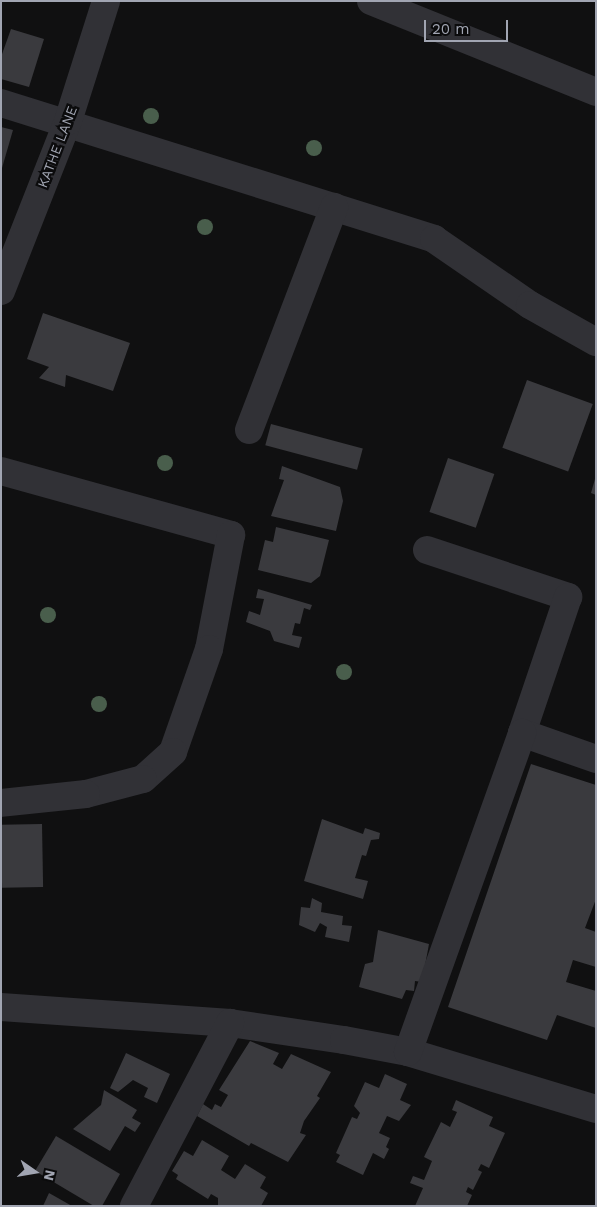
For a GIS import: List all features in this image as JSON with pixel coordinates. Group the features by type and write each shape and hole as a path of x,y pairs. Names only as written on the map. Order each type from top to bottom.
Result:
{"street":[{"name":"KATHE LANE","path":"1,291 68,121 106,1"},
{"path":"372,1 596,92"},
{"path":"1,103 68,121 434,239 530,305 596,342"},
{"path":"249,430 334,206"},
{"path":"1,471 231,535 209,649 173,752 142,778 86,794 1,803"},
{"path":"408,1052 522,733 568,596 427,550"},
{"path":"522,733 596,759"},
{"path":"1,1007 230,1023 408,1052 596,1109"},
{"path":"134,1206 230,1023"}],"building":[{"path":"11,29 44,39 29,87 1,79 1,57"},
{"path":"1,127 13,130 2,168 1,168"},
{"path":"43,313 130,343 113,391 66,375 65,387 39,378 49,367 27,359"},
{"path":"527,380 593,404 568,472 502,448"},
{"path":"271,424 363,449 357,470 265,445"},
{"path":"448,458 494,474 476,528 429,512"},
{"path":"282,466 340,487 343,501 336,531 271,516 284,480 279,479"},
{"path":"596,479 596,495 591,493"},
{"path":"276,527 329,540 320,576 311,583 258,570 265,540 273,542"},
{"path":"258,589 312,605 310,610 304,608 300,624 295,623 292,635 302,637 299,648 274,641 270,631 246,622 249,611 260,615 264,599 256,598"},
{"path":"531,764 596,785 596,899 585,928 596,932 596,967 573,960 566,982 596,991 596,1028 557,1015 547,1040 448,1007"},
{"path":"322,819 363,834 365,828 380,833 379,839 371,840 366,856 362,855 355,878 368,881 363,899 304,881"},
{"path":"42,824 43,887 2,888 1,825"},
{"path":"312,898 322,903 321,912 343,916 342,925 352,926 349,942 325,937 327,927 320,923 315,932 299,925 301,907 310,908"},
{"path":"378,930 429,944 422,982 415,981 414,991 406,990 402,999 359,987 365,964 373,962"},
{"path":"250,1041 279,1053 273,1064 282,1069 291,1054 331,1072 317,1096 320,1098 304,1121 300,1133 306,1135 288,1162 251,1143 249,1146 197,1116 203,1104 212,1110 215,1104 221,1107 228,1095 219,1090"},
{"path":"126,1053 170,1074 157,1103 144,1097 148,1088 133,1080 118,1092 110,1088"},
{"path":"385,1074 407,1084 400,1100 411,1105 399,1121 387,1116 379,1133 390,1138 386,1147 389,1149 384,1159 373,1153 363,1175 336,1162 340,1155 336,1153 352,1117 357,1119 360,1113 354,1106 365,1082 379,1088"},
{"path":"104,1090 137,1110 132,1118 141,1123 135,1132 125,1126 110,1151 73,1129 101,1105"},
{"path":"456,1100 493,1117 489,1126 505,1133 489,1168 481,1164 478,1170 482,1172 473,1190 468,1187 466,1192 472,1195 467,1206 415,1206 423,1188 410,1183 413,1176 424,1180 432,1161 424,1157 441,1122 450,1127 457,1112 452,1110"},
{"path":"56,1136 120,1174 102,1206 94,1206 35,1171"},
{"path":"202,1140 229,1156 221,1170 235,1179 245,1164 266,1177 260,1188 268,1193 261,1206 218,1206 218,1198 211,1194 208,1199 176,1179 178,1175 172,1171 184,1151 193,1156"},
{"path":"49,1193 72,1206 43,1206"}]}
